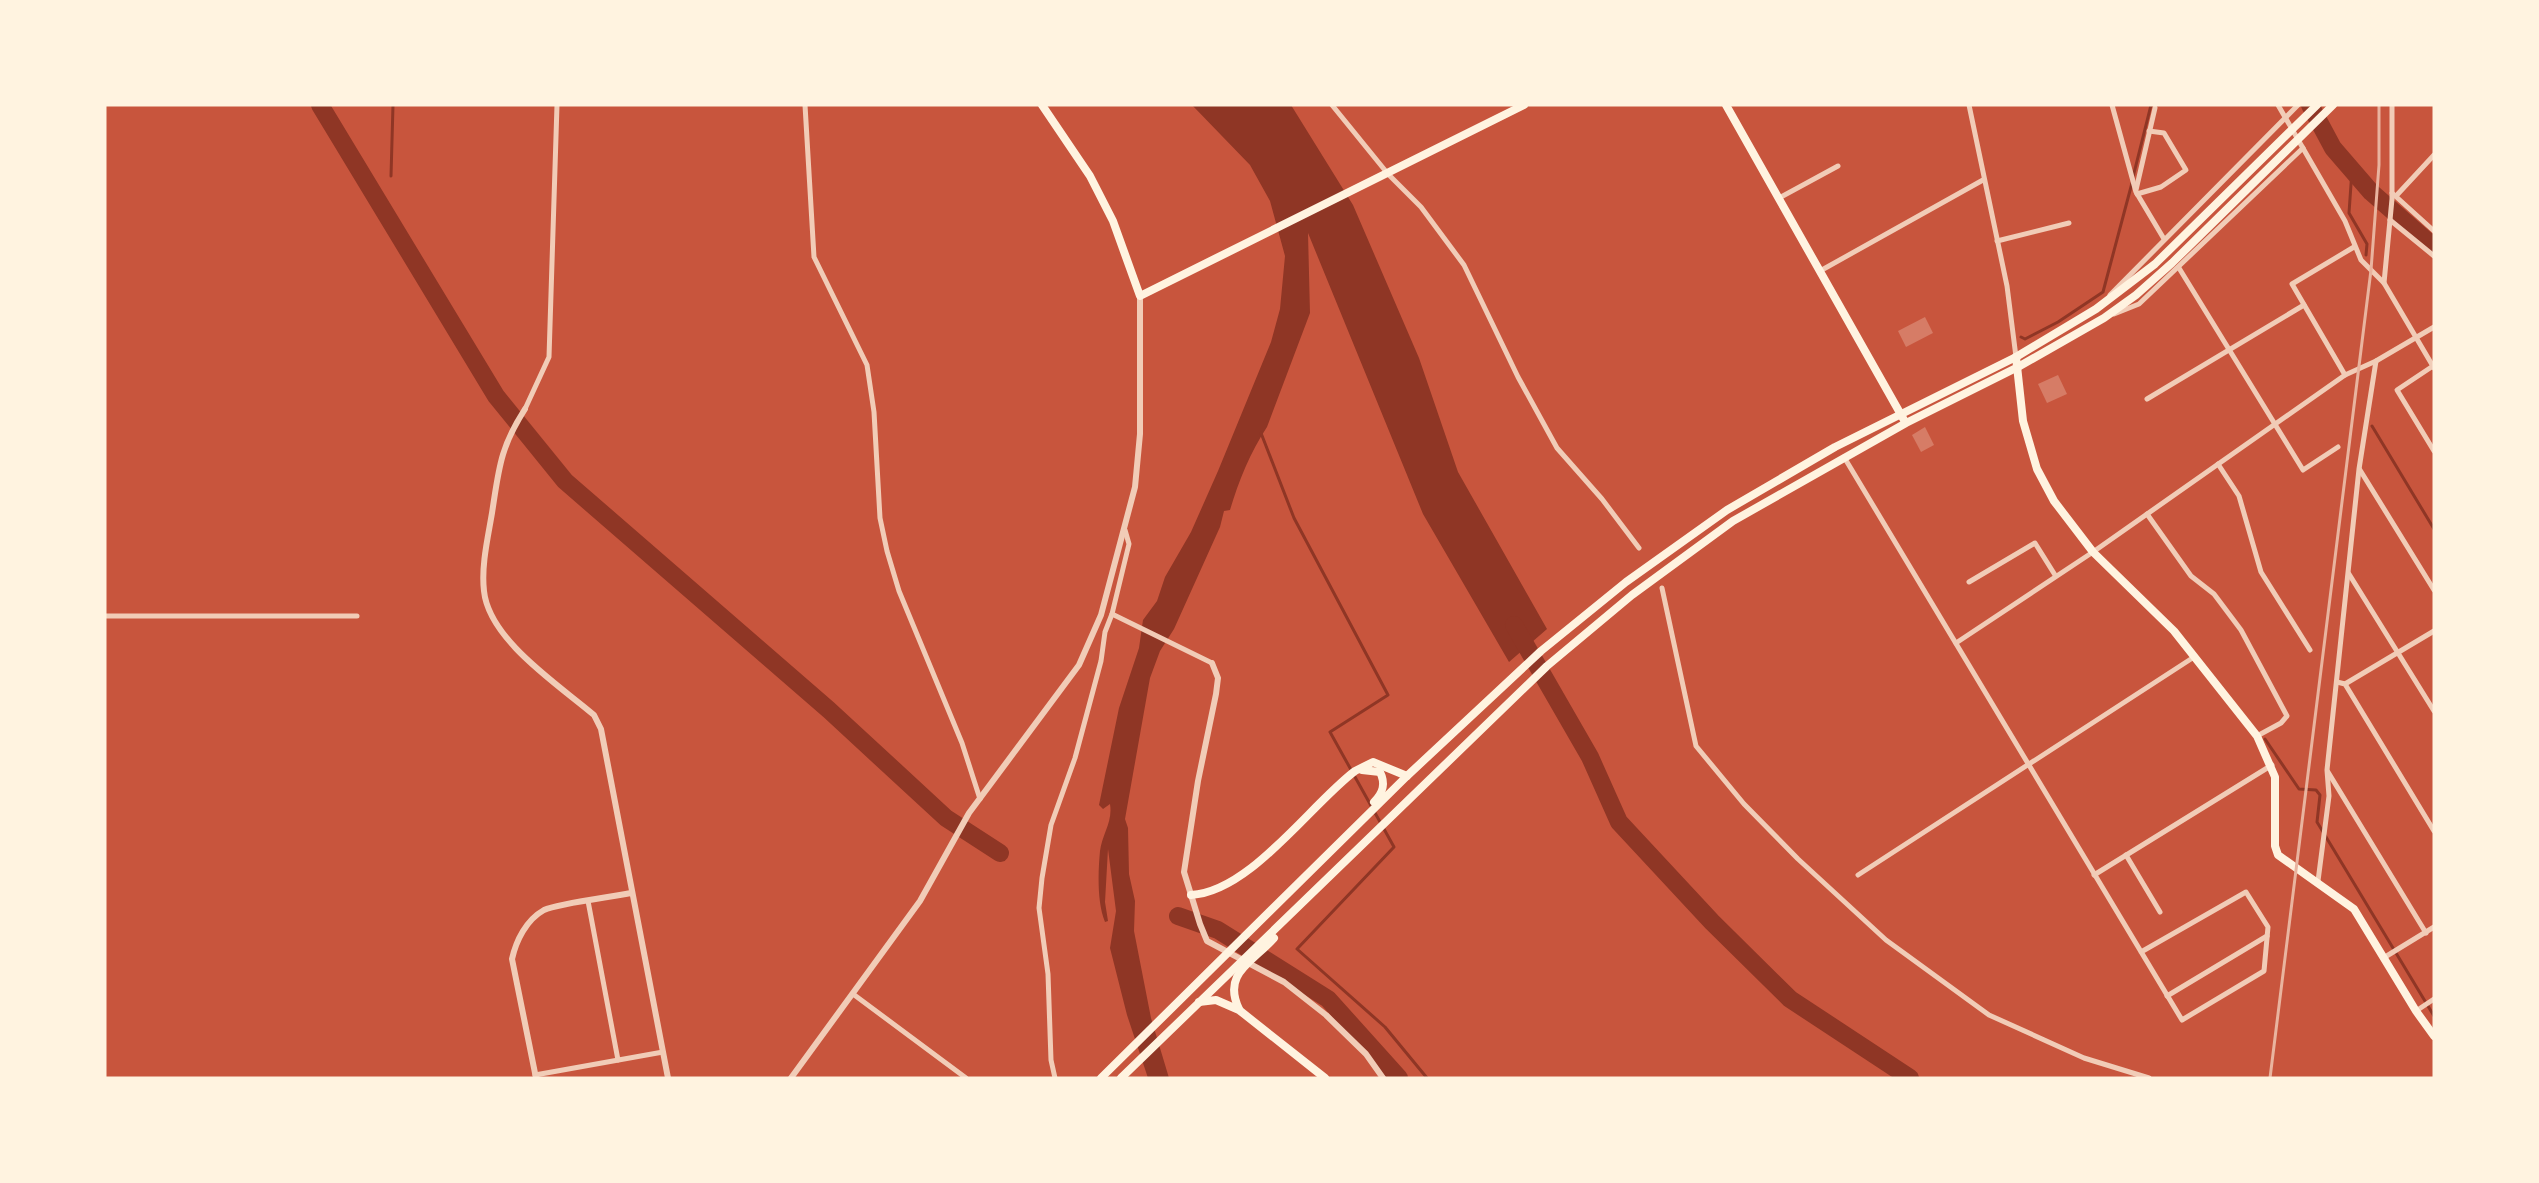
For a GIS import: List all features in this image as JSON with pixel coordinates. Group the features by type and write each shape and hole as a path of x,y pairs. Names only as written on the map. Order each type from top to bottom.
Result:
{"main road":[{"path":"1042,105 1090,176 1113,221 1140,296 1524,105"},
{"path":"1726,105 1906,423"},
{"path":"1101,1078 1407,776 1540,651 1626,582 1727,510 1901,412 2016,357 2096,309 2155,264 2317,105"},
{"path":"1121,1078 1547,666 1632,595 1733,521 1906,423 2018,367 2104,318 2136,295 2172,263 2333,105"},
{"path":"2016,357 2023,421 2037,469 2054,501 2093,552 2174,631 2257,736 2272,765 2275,777 2275,846 2278,855 2284,862 2318,881 2354,909 2416,1011 2434,1036"},
{"path":"1191,895 1208,894 1255,864 1355,771 1373,762 1407,776"},
{"path":"1332,849 1380,797 1384,788 1380,772 1370,769 1355,771"},
{"path":"1239,1010 1232,989 1234,980 1273,939 1290,915"},
{"path":"1198,1002 1216,1000 1239,1010 1325,1078"}],"street":[{"path":"557,105 549,357 501,455 483,591 489,609 508,642 594,716 601,729 668,1078"},
{"path":"805,105 814,257 867,365 874,412 880,518 887,551 898,591 962,743 980,799"},
{"path":"1332,105 1388,174 1421,207 1464,265 1518,377 1557,448 1602,499 1639,548"},
{"path":"1969,105 2007,286 2016,357"},
{"path":"2112,105 2136,193 2164,238"},
{"path":"2278,105 2345,220 2361,260 2384,283 2434,367 2397,390 2434,451"},
{"path":"2096,309 2298,105"},
{"path":"2384,283 2393,196 2392,105"},
{"path":"2136,193 2155,108"},
{"path":"2136,193 2161,187 2186,170 2164,133 2149,131"},
{"path":"2104,318 2139,304 2303,148"},
{"path":"2393,196 2434,154"},
{"path":"1779,198 1838,166"},
{"path":"1820,271 1983,180"},
{"path":"2393,196 2434,231"},
{"path":"2390,217 2434,256"},
{"path":"1997,241 2069,223"},
{"path":"2345,375 2292,284 2354,247"},
{"path":"2179,268 2303,470 2338,447"},
{"path":"791,1078 920,901 969,813 1079,665 1101,615 1135,487 1140,434 1140,296"},
{"path":"2147,399 2304,305"},
{"path":"1956,643 2055,575 2093,552 2345,375 2376,361 2434,327"},
{"path":"2318,881 2329,796 2327,770 2359,469 2376,361"},
{"path":"1844,458 2182,1020 2264,971 2268,927 2246,892 2142,952"},
{"path":"2218,464 2239,496 2260,572 2310,650"},
{"path":"2359,469 2434,590"},
{"path":"2147,514 2191,576 2214,594 2241,630 2287,716 2281,723 2257,736"},
{"path":"1055,1078 1051,1060 1048,974 1039,908 1042,878 1051,825 1075,758 1101,661 1105,632 1114,615 1130,544 1125,530"},
{"path":"1969,582 2035,543 2055,575"},
{"path":"2349,574 2434,711"},
{"path":"1662,588 1696,746 1744,804 1798,860 1886,940 1989,1015 2085,1058 2149,1078"},
{"path":"1114,615 1212,663 1218,678 1186,850 1184,872 1207,941 1284,982 1326,1015 1358,1046 1383,1078"},
{"path":"105,616 357,616"},
{"path":"2337,682 2345,684 2434,631"},
{"path":"1857,875 2194,657"},
{"path":"2345,684 2434,831"},
{"path":"2094,875 2272,765"},
{"path":"2327,770 2426,933"},
{"path":"2127,855 2160,912"},
{"path":"631,893 544,910 516,940 512,959 536,1076 663,1052"},
{"path":"588,902 618,1060"},
{"path":"2385,957 2434,927"},
{"path":"2168,996 2267,936"},
{"path":"853,993 966,1078"},
{"path":"2416,1011 2434,999"}],"shaded area":[{"path":"1192,105 1291,105 1353,205 1419,358 1458,472 1547,629 1509,662 1423,514 1308,233 1310,313 1267,427 1246,467 1230,510 1224,511 1220,527 1174,629 1160,651 1150,678 1125,819 1128,828 1129,874 1135,901 1134,931 1151,1018 1169,1078 1148,1078 1127,1015 1110,948 1116,911 1108,849 1105,902 1108,921 1105,922 1102,914 1099,897 1100,851 1111,810 1110,804 1103,809 1099,805 1119,708 1139,648 1143,620 1157,601 1165,577 1191,532 1271,342 1280,309 1285,256 1270,201 1250,165"}],"building":[{"path":"1925,317 1933,333 1906,347 1898,331"},
{"path":"2058,375 2067,394 2047,403 2038,384"},
{"path":"1925,427 1934,445 1921,452 1912,435"}],"waterway":[{"path":"320,105 496,396 565,481 829,710 946,818 1000,853"},
{"path":"391,176 393,105"},
{"path":"2133,177 2151,105"},
{"path":"2310,105 2333,148 2371,192 2434,247"},
{"path":"2352,170 2349,213 2367,244 2366,255"},
{"path":"2021,337 2025,339 2058,322 2103,292 2132,183"},
{"path":"2372,426 2434,529"},
{"path":"1261,433 1294,518 1388,695 1330,732 1394,847 1297,949 1385,1027 1427,1078"},
{"path":"1514,625 1590,757 1619,822 1712,922 1790,999 1910,1078"},
{"path":"2265,739 2299,789 2316,790 2320,795 2317,822 2434,1016"},
{"path":"1178,916 1218,930 1328,999 1399,1078"}],"railway":[{"path":"2270,1078 2371,270 2379,165 2379,105"}]}
